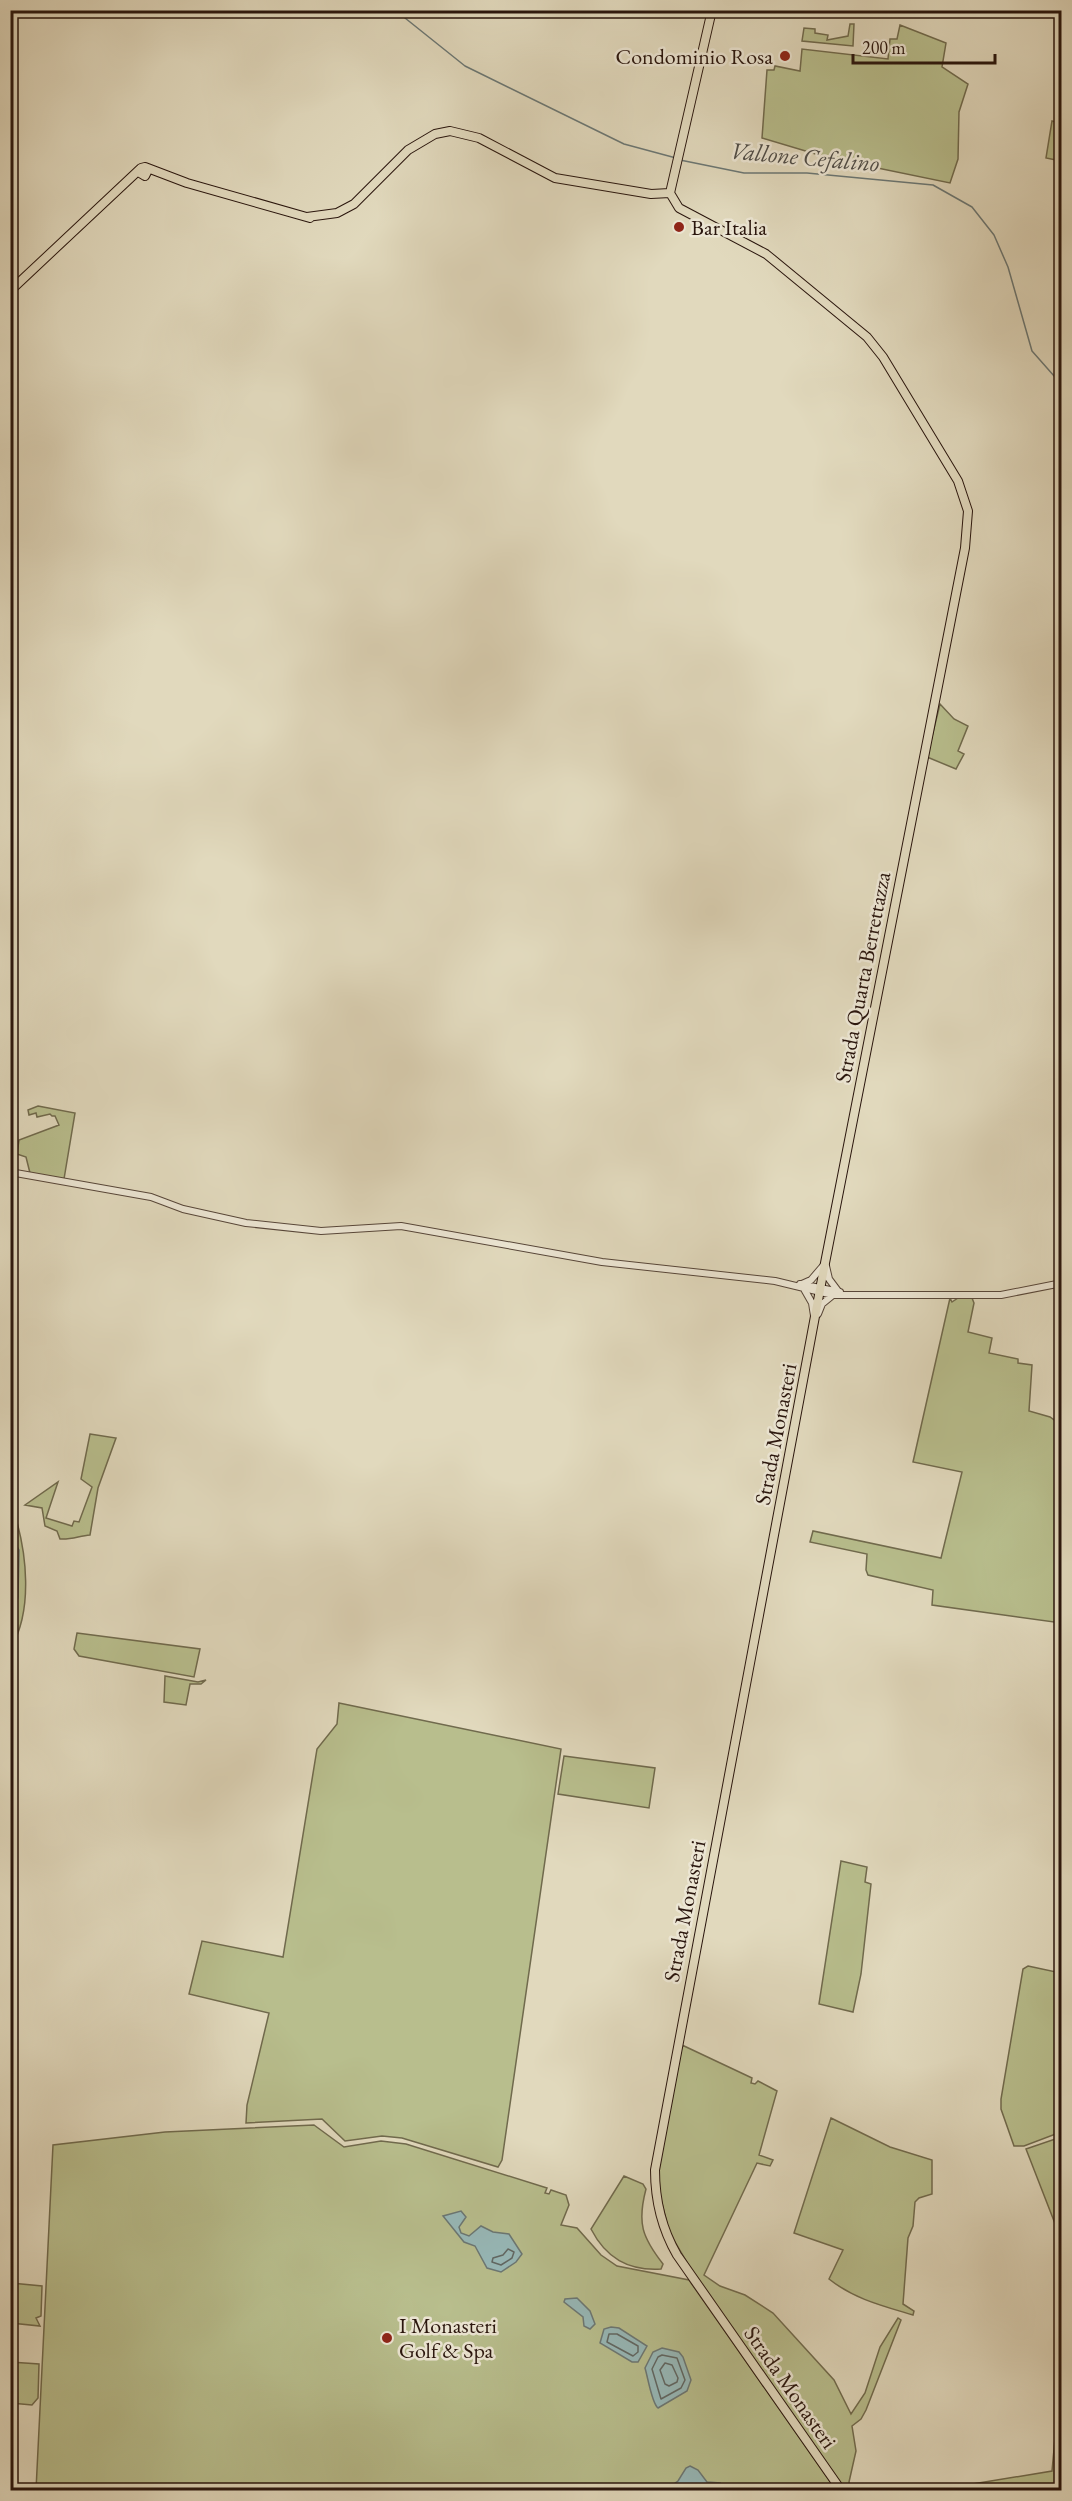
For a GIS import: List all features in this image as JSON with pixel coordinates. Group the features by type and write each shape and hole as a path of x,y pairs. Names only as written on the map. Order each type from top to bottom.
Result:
{"main road":[{"path":"10,291 120,186 144,173 307,217 327,218 351,210 366,198 388,171 422,140 450,131 479,138 555,178 651,194 670,193 712,10"},
{"name":"Strada Quarta Berrettazza","path":"670,193 679,208 766,254 867,337 882,357 958,481 968,511 968,526 820,1290"},
{"name":"Strada Monasteri","path":"820,1290 657,2156 655,2185 662,2223 677,2255 841,2490"}],"street":[{"path":"10,1172 142,1195 183,1209 236,1221 303,1230 343,1231 401,1226 602,1262 790,1284 836,1293 1001,1295 1062,1283"},
{"path":"803,1287 812,1280 825,1263"},
{"path":"825,1263 836,1293"},
{"path":"803,1287 812,1303 814,1323"},
{"path":"814,1323 822,1305 836,1293"}],"green space":[{"path":"850,24 854,24 853,46 802,41 804,28 815,29 815,33 828,35 827,40 848,36"},
{"path":"900,25 946,43 942,67 968,84 959,112 958,159 950,183 829,158 762,138 767,70 774,70 775,66 800,71 802,49 888,59 890,39 897,39"},
{"path":"1052,121 1061,123 1061,161 1046,158"},
{"path":"940,704 954,719 968,726 958,751 964,754 956,769 927,757"},
{"path":"38,1106 75,1113 64,1179 30,1173 26,1157 17,1154 19,1140 59,1125 55,1116 50,1114 37,1117 36,1113 29,1115 28,1110"},
{"path":"950,1298 952,1302 958,1298 972,1298 974,1303 968,1332 992,1338 989,1353 1018,1359 1018,1363 1032,1365 1029,1411 1050,1417 1061,1425 1061,1623 932,1605 933,1590 868,1575 867,1554 810,1542 813,1531 941,1558 962,1472 913,1462"},
{"path":"90,1434 116,1438 98,1488 90,1535 60,1539 57,1531 45,1526 42,1508 25,1505 58,1482 46,1518 72,1526 74,1521 79,1522 92,1487 81,1479"},
{"path":"14,1512 22,1545 26,1581 23,1616 11,1648 10,1515"},
{"path":"77,1633 200,1649 194,1677 79,1656 74,1649"},
{"path":"165,1676 198,1682 206,1680 201,1684 190,1684 186,1705 164,1702"},
{"path":"339,1703 561,1749 502,2160 498,2167 402,2138 382,2136 345,2141 322,2119 246,2123 247,2105 269,2013 189,1994 202,1941 283,1957 317,1749 337,1724"},
{"path":"564,1756 655,1768 649,1808 558,1794"},
{"path":"841,1861 867,1867 865,1882 871,1884 861,1974 853,2012 819,2004"},
{"path":"1028,1966 1061,1973 1061,2132 1024,2146 1014,2146 1001,2109 1001,2099 1023,1969"},
{"path":"682,2045 752,2078 751,2083 755,2084 758,2081 777,2091 759,2155 773,2160 770,2166 757,2163 704,2275 720,2286 745,2295 773,2313 834,2380 851,2414 865,2393 880,2347 898,2318 901,2320 866,2410 861,2419 852,2426 856,2451 849,2482 851,2490 845,2490 695,2276 669,2232 658,2187 659,2164"},
{"path":"831,2118 890,2147 932,2160 932,2194 919,2198 915,2202 913,2226 908,2238 903,2304 914,2311 913,2315 869,2301 839,2286 829,2279 843,2250 794,2233"},
{"name":"I Monasteri Golf & Spa","path":"314,2125 344,2147 381,2141 406,2144 547,2188 545,2193 549,2194 551,2190 566,2195 569,2205 561,2225 577,2228 601,2255 617,2266 689,2280 836,2490 36,2490 53,2145 165,2132"},
{"path":"1061,2137 1061,2239 1026,2149"},
{"path":"624,2176 643,2184 646,2189 642,2211 643,2229 650,2246 663,2264 661,2269 638,2268 619,2261 604,2248 591,2229"},
{"path":"11,2283 42,2286 41,2316 36,2318 40,2326 11,2323"},
{"path":"10,2362 39,2364 38,2398 32,2405 11,2403"},
{"path":"1059,2395 1061,2490 936,2490 1052,2471"}],"water":[{"path":"461,2211 466,2217 459,2227 461,2233 469,2236 481,2226 493,2232 509,2234 522,2254 516,2262 501,2272 487,2268 475,2246 464,2242 443,2216"},
{"path":"577,2298 590,2311 595,2324 590,2329 584,2326 583,2317 564,2302 565,2299"},
{"path":"619,2328 647,2346 638,2362 632,2362 600,2343 604,2329"},
{"path":"662,2348 679,2352 691,2380 687,2391 658,2408 652,2396 645,2368 653,2352"},
{"path":"690,2466 698,2470 707,2482 720,2483 719,2490 665,2490 678,2481 686,2468"}],"waterway":[{"name":"Vallone Cefalino","path":"395,10 465,66 624,144 676,158"},
{"name":"Vallone Cefalino","path":"680,160 744,173 807,173 933,185 972,207 994,235 1008,267 1032,351 1062,385"},
{"path":"10,1534 19,1550 18,1597 10,1631"},
{"path":"1002,2490 1029,2484 1059,2490"}],"place":[{"name":"Condominio Rosa","path":"785,56"},
{"name":"Bar Italia","path":"679,227"},
{"name":"I Monasteri Golf & Spa","path":"387,2338"}]}
